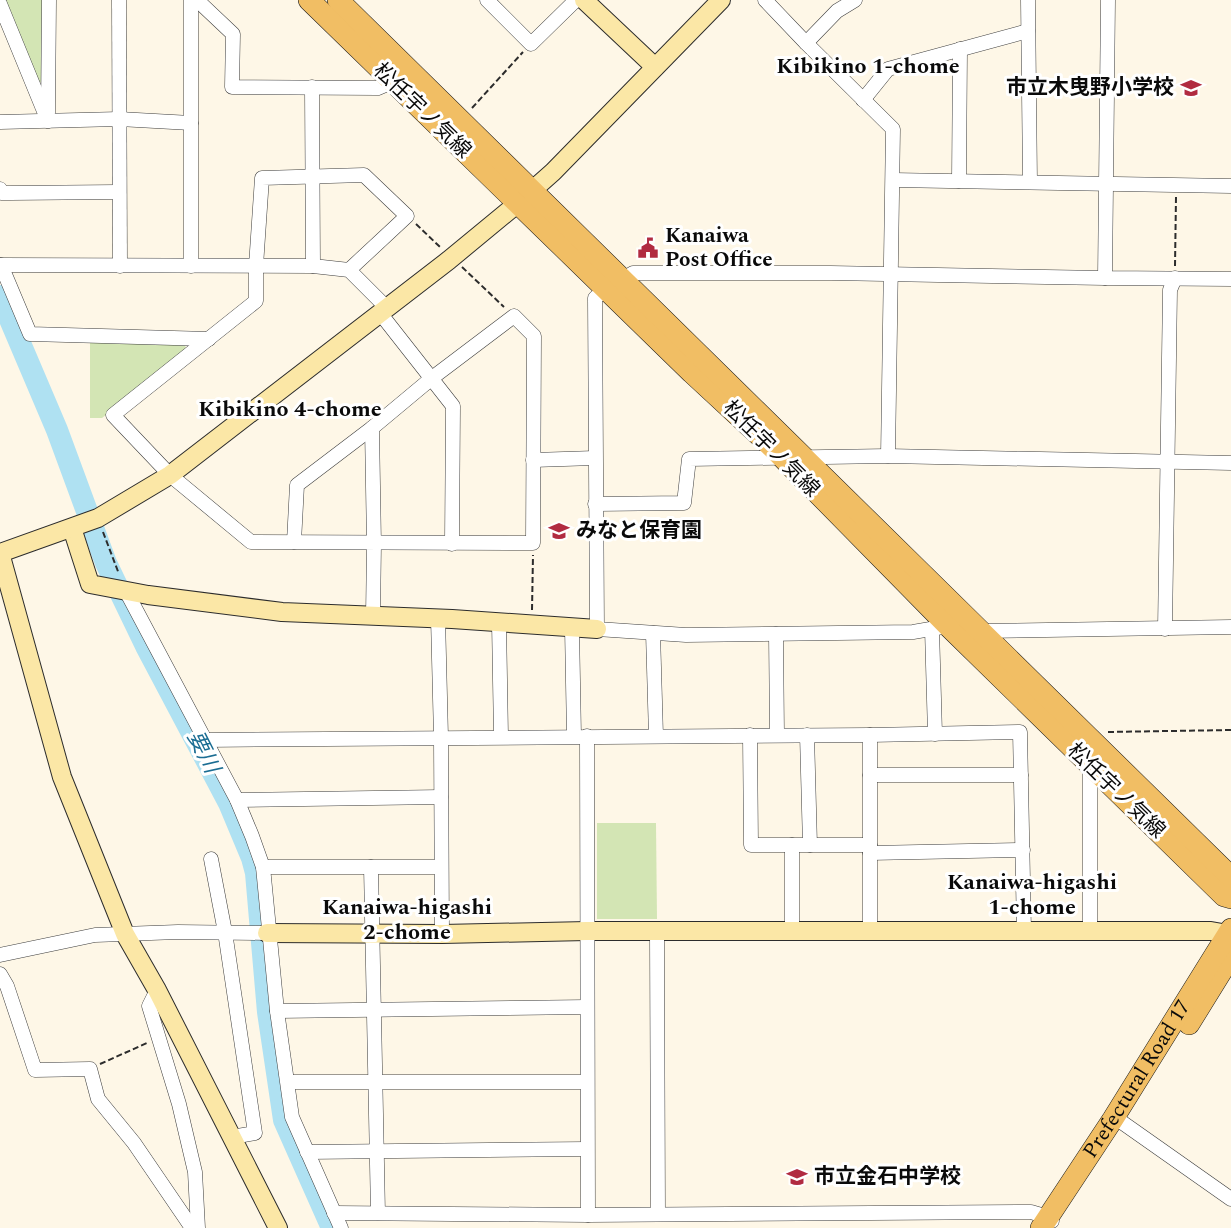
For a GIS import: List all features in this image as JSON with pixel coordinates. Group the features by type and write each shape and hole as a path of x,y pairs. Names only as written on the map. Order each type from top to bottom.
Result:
{"main road":[{"name":"松任宇ノ気線","path":"309,0 392,82 525,197 614,284 940,627 1094,751 1231,878"},
{"name":"松任宇ノ気線","path":"338,0 461,120 525,197"},
{"name":"松任宇ノ気線","path":"614,284 805,458 979,631 1094,751 1224,896 1231,898"},
{"name":"Prefectural Road 17","path":"1049,1224 1230,933"},
{"name":"Prefectural Road 17","path":"1049,1224 1123,1123 1173,1049 1231,956"}],"street":[{"path":"48,121 49,0"},
{"path":"119,0 120,266"},
{"path":"191,0 191,266"},
{"path":"197,0 233,34 232,87 378,88 392,82"},
{"path":"487,0 531,44 576,0"},
{"path":"584,0 655,68"},
{"path":"279,1228 157,990 125,934 62,777 0,553 84,523 170,475 452,258 525,197 553,172 721,0"},
{"path":"765,0 806,44 893,129 888,456"},
{"path":"806,44 837,11 855,0"},
{"path":"1028,0 1030,182"},
{"path":"1105,278 1108,0"},
{"path":"0,4 48,121"},
{"path":"863,100 888,69 1029,31"},
{"path":"959,181 960,49"},
{"path":"312,87 313,266"},
{"path":"0,122 119,119 191,123"},
{"path":"294,542 297,485 514,316 534,336 533,543 251,542 170,475 113,415 256,301 262,178 364,175 407,216 349,270"},
{"path":"893,180 1231,186"},
{"path":"0,189 2,193 118,192"},
{"path":"208,339 30,334 0,265 313,266 349,270 383,311 453,406 452,544"},
{"path":"597,629 595,298 633,273 831,273 892,276 1231,279"},
{"path":"1165,629 1170,290 1175,278"},
{"path":"372,428 373,616"},
{"path":"595,504 684,503 688,459 888,456 1231,464"},
{"path":"533,460 595,458"},
{"path":"84,523 90,585 282,612 438,618 686,635 913,632 940,627 979,631 1231,627"},
{"path":"120,590 237,800 263,867 266,933 292,1117 341,1228"},
{"path":"438,618 442,934"},
{"path":"499,623 501,736"},
{"path":"935,734 940,627"},
{"path":"573,628 580,736 587,931 588,1215"},
{"path":"653,633 656,736"},
{"path":"776,634 777,735"},
{"path":"204,740 1020,732 1024,932"},
{"path":"750,735 751,845 810,845 870,849 1023,850"},
{"path":"807,735 810,845"},
{"path":"870,735 870,932"},
{"path":"1090,931 1094,751"},
{"path":"870,775 1021,775"},
{"path":"237,800 441,797"},
{"path":"792,845 792,931"},
{"path":"211,859 225,932 255,1133 232,1137"},
{"path":"263,867 441,867"},
{"path":"371,867 378,1213"},
{"path":"0,955 95,935 225,932 442,934 587,931 657,933 1211,931 1230,933"},
{"path":"657,933 658,1213"},
{"path":"0,974 35,1070 90,1069 98,1099 134,1143 192,1228"},
{"path":"157,990 149,1006 180,1104 195,1172 198,1228"},
{"path":"277,1011 587,1007"},
{"path":"288,1082 587,1082"},
{"path":"1123,1123 1231,1199"},
{"path":"307,1152 587,1149"},
{"path":"334,1213 418,1214 477,1221 561,1221 588,1215 614,1221 658,1213 1030,1212 1049,1224"},
{"path":"694,1213 694,1228"},
{"path":"418,1214 418,1228"}],"path":[{"path":"461,120 531,44"},
{"path":"1175,278 1176,185"},
{"path":"407,216 514,316"},
{"path":"84,523 120,590"},
{"path":"532,625 533,543"},
{"path":"1094,751 1105,732 1231,730"},
{"path":"90,1069 159,1038"}],"green space":[{"path":"4,0 43,0 42,82 36,82"},
{"path":"90,341 184,343 187,351 102,418 90,418"},
{"path":"597,823 656,823 657,919 597,919"}],"waterway":[{"name":"要川","path":"0,296 57,430 106,563 146,646 229,803 252,858 256,873 268,1012 284,1120 332,1228"}],"place":[{"name":"市立木曳野小学校","path":"1191,88"},
{"name":"Kanaiwa Post Office","path":"648,248"},
{"name":"みなと保育園","path":"559,531"},
{"name":"市立金石中学校","path":"797,1177"}],"district":[{"name":"Kibikino 1-chome","path":"868,66"},
{"name":"Kibikino 4-chome","path":"290,409"},
{"name":"Kanaiwa-higashi 1-chome","path":"1032,894"},
{"name":"Kanaiwa-higashi 2-chome","path":"407,920"}]}
